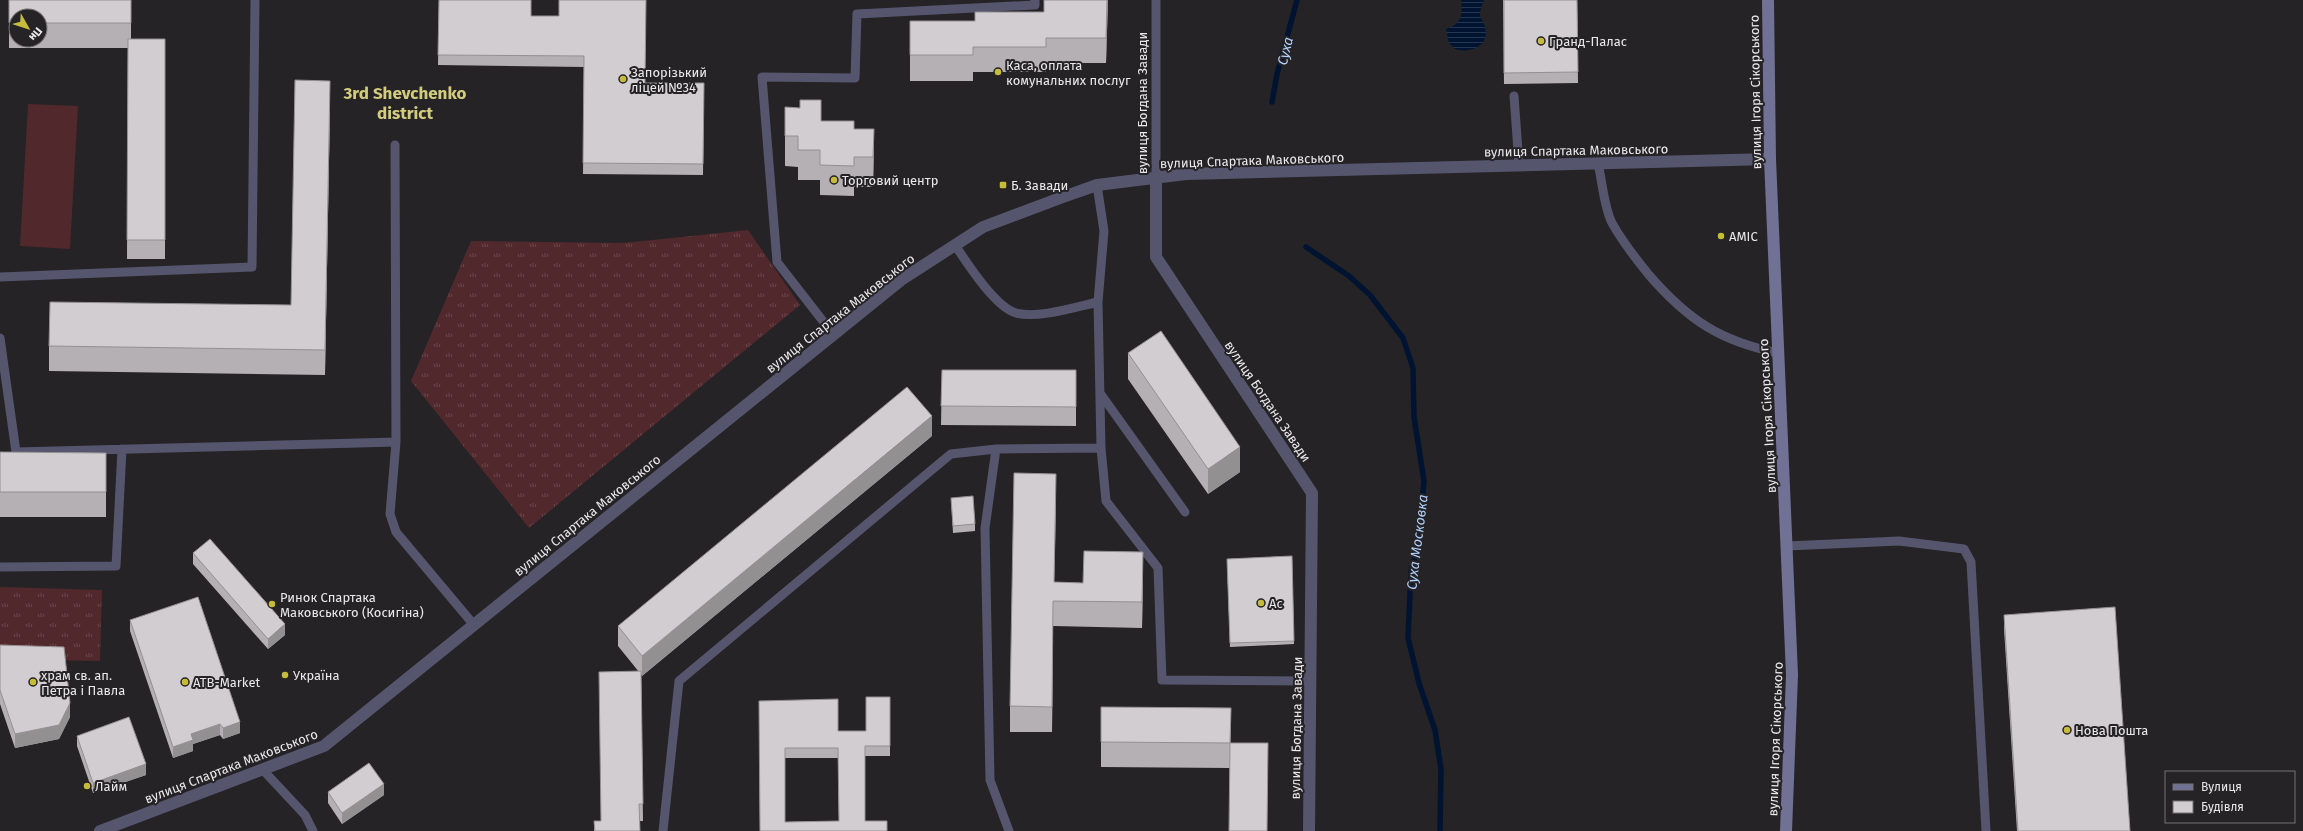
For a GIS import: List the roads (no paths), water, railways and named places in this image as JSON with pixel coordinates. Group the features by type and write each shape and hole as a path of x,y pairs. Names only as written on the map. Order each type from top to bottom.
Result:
{"main road":[{"name":"вулиця Ігоря Сікорського","path":"1768,0 1770,159 1792,675 1786,831"}],"street":[{"name":"вулиця Спартака Маковського","path":"100,831 324,746 901,280 983,227 1097,185 1186,174 1770,159"},
{"name":"вулиця Богдана Завади","path":"1156,177 1156,257 1312,493 1309,831"}],"lane":[{"path":"0,277 252,267 255,0"},
{"path":"833,334 776,262 762,77 855,78 857,14 1035,5 1035,0"},
{"name":"вулиця Богдана Завади","path":"1156,0 1156,177"},
{"path":"1514,96 1519,165"},
{"path":"395,145 396,442 390,514 396,532 474,625"},
{"path":"1598,163 1611,221 1635,258 1671,300 1694,319 1728,339 1753,348 1778,353"},
{"path":"1097,185 1104,231 1098,302 1101,448 1106,500 1158,568 1162,680 1310,681"},
{"path":"955,245 999,302 1015,313 1032,315 1098,302"},
{"path":"0,338 16,452 396,442"},
{"path":"1100,393 1185,512"},
{"path":"662,831 679,681 951,454 996,449 1101,448"},
{"path":"0,567 116,566 122,449"},
{"path":"996,449 985,528 990,780 1009,831"},
{"path":"1787,546 1899,540 1964,549 1971,562 1986,831"},
{"path":"262,770 305,815 313,831"}],"water":[{"path":"1461,0 1484,0 1480,15 1485,27 1485,39 1478,47 1467,50 1455,49 1449,43 1446,29 1455,24 1460,18 1462,10"}],"waterway":[{"name":"Суха","path":"1272,102 1277,74 1297,0"},
{"name":"Суха Московка","path":"1306,247 1349,276 1370,295 1403,338 1413,368 1414,417 1424,481 1419,541 1411,572 1408,638 1419,683 1435,730 1441,769 1440,831"}],"place":[{"name":"Гранд-Палас","path":"1541,41"},
{"name":"Каса, оплата комунальних послуг","path":"998,72"},
{"name":"Запорізький ліцей №34","path":"623,79"},
{"name":"Торговий центр","path":"834,180"},
{"name":"Б. Завади","path":"1003,185"},
{"name":"AMIC","path":"1721,236"},
{"name":"Ас","path":"1261,603"},
{"name":"Ринок Спартака Маковського (Косигіна)","path":"272,604"},
{"name":"Україна","path":"285,675"},
{"name":"храм св. ап. Петра і Павла","path":"33,682"},
{"name":"ATB-Market","path":"185,682"},
{"name":"Нова Пошта","path":"2067,730"},
{"name":"Лайм","path":"87,786"}],"district":[{"name":"3rd Shevchenko district","path":"405,103"}]}
